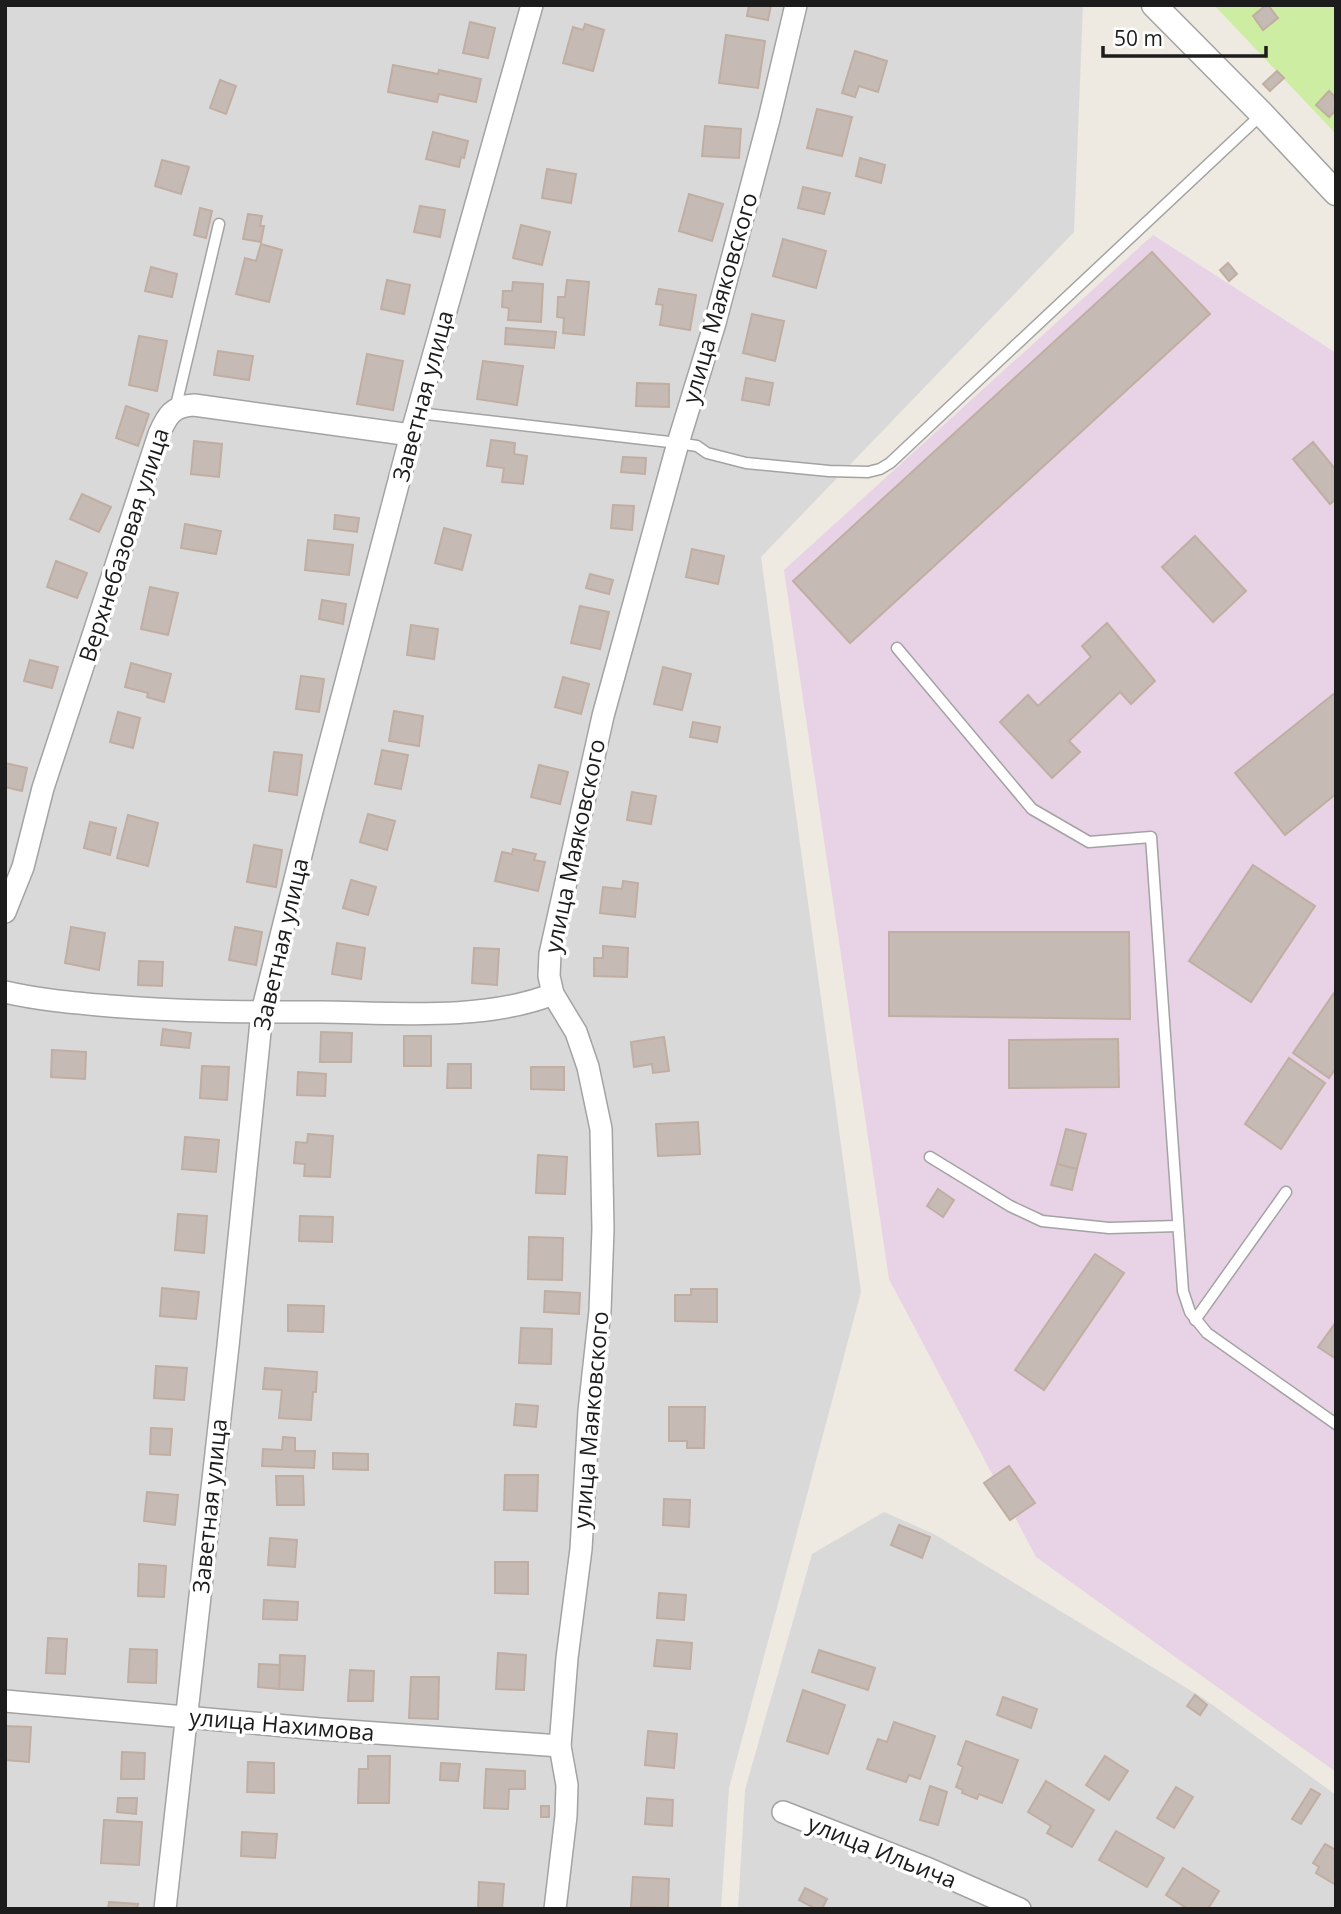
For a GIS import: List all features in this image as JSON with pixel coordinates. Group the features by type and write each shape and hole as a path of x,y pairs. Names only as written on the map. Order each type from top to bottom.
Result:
{"street":[{"name":"Заветная улица","path":"165,1909 228,1346 262,1012 310,815 411,435 531,5"},
{"name":"улица Маяковского","path":"555,1909 567,1785 560,1746 567,1658 581,1549 589,1411 600,1311 603,1229 601,1129 588,1067 576,1032 553,994 549,976 550,954 603,716 678,443 715,323 796,5"},
{"path":"1154,5 1336,193"},
{"name":"Верхнебазовая улица","path":"5,912 23,867 43,788 166,418 182,405 194,405 411,435"},
{"path":"5,992 69,1003 169,1011 432,1013 494,1009 553,994"},
{"name":"улица Нахимова","path":"5,1701 320,1729 560,1746"},
{"name":"улица Ильича","path":"783,1812 917,1864 1020,1909"}],"lane":[{"path":"418,413 678,443 697,446 707,453 746,463 829,471 868,472 880,468 890,463 1262,114"},
{"path":"175,410 219,224"},
{"path":"897,648 1032,809 1089,842 1151,837 1178,1226 1186,1304 1207,1333 1336,1424"},
{"path":"930,1157 1010,1206 1042,1221 1109,1228 1178,1226"},
{"path":"1195,1320 1286,1192"}],"shaded area":[{"path":"5,5 1083,5 1074,232 761,557 861,1292 729,1788 721,1909 5,1909"},
{"path":"1153,235 1336,353 1336,1772 1036,1557 889,1279 784,570"},
{"path":"884,1512 934,1534 1203,1698 1336,1795 1336,1909 738,1909 745,1790 812,1554"}],"green space":[{"path":"1214,5 1336,5 1336,134"}],"building":[{"path":"749,5 771,5 768,20 747,16"},
{"path":"1266,5 1278,18 1263,30 1253,16"},
{"path":"470,22 495,28 488,58 463,53"},
{"path":"585,24 604,30 593,71 563,63 573,27 583,30"},
{"path":"726,35 765,41 758,88 719,83"},
{"path":"855,51 887,61 878,92 859,86 855,97 842,93"},
{"path":"393,65 438,74 439,70 481,79 476,102 439,94 437,102 388,92"},
{"path":"1277,71 1284,78 1270,91 1263,84"},
{"path":"220,80 236,86 226,114 210,108"},
{"path":"1329,91 1336,98 1336,110 1329,117 1316,105"},
{"path":"817,109 852,117 842,156 807,148"},
{"path":"705,126 741,129 739,158 702,156"},
{"path":"433,132 468,141 459,167 426,159"},
{"path":"860,158 885,165 881,183 856,176"},
{"path":"162,160 189,167 181,194 155,186"},
{"path":"547,169 576,174 571,203 542,198"},
{"path":"803,187 830,193 824,214 798,208"},
{"path":"689,194 723,204 712,241 679,231"},
{"path":"420,206 445,210 440,237 414,232"},
{"path":"200,208 212,211 206,238 194,235"},
{"path":"248,214 262,216 260,226 264,226 261,242 243,239"},
{"path":"521,225 550,232 542,265 513,258"},
{"path":"783,239 826,251 816,288 773,276"},
{"path":"261,244 282,250 269,302 236,294 245,258 256,261"},
{"path":"1152,252 1210,314 850,643 793,581"},
{"path":"1228,263 1237,274 1229,281 1220,270"},
{"path":"151,267 177,274 172,297 145,291"},
{"path":"387,280 410,285 404,314 381,309"},
{"path":"567,280 589,282 584,335 563,333 564,318 557,317 558,297 565,297"},
{"path":"513,282 543,284 541,322 508,320 509,308 502,307 503,291 512,291"},
{"path":"659,289 696,295 690,330 660,325 663,305 656,304"},
{"path":"752,314 784,321 775,361 743,353"},
{"path":"506,328 556,332 554,348 505,344"},
{"path":"139,336 167,341 157,391 129,385"},
{"path":"218,351 253,356 249,380 214,375"},
{"path":"367,354 403,361 393,410 357,404"},
{"path":"483,361 523,366 517,405 477,399"},
{"path":"746,378 773,383 769,405 742,400"},
{"path":"637,383 669,384 669,407 636,406"},
{"path":"126,406 149,414 138,446 116,438"},
{"path":"491,440 515,443 514,454 527,456 523,484 502,482 504,468 487,466"},
{"path":"194,441 222,444 219,477 191,474"},
{"path":"1313,442 1336,470 1336,499 1330,504 1293,459"},
{"path":"623,457 646,458 645,474 621,472"},
{"path":"82,494 111,507 99,532 70,519"},
{"path":"613,505 634,506 632,530 611,528"},
{"path":"335,515 359,518 357,532 334,529"},
{"path":"185,524 221,531 216,554 181,548"},
{"path":"444,528 471,535 462,570 435,563"},
{"path":"1195,536 1246,591 1213,622 1162,567"},
{"path":"308,540 353,545 349,575 305,570"},
{"path":"692,549 724,556 718,584 686,577"},
{"path":"56,561 87,573 77,598 47,587"},
{"path":"590,574 613,580 609,594 586,588"},
{"path":"150,587 178,593 168,635 141,629"},
{"path":"322,600 346,604 343,624 319,619"},
{"path":"580,606 609,612 600,649 571,643"},
{"path":"1107,623 1155,681 1131,704 1120,692 1069,741 1080,752 1052,778 1000,722 1028,695 1038,706 1091,657 1082,646"},
{"path":"411,625 438,629 434,659 407,655"},
{"path":"30,660 58,667 52,688 24,681"},
{"path":"131,663 171,674 164,702 147,697 148,693 125,687"},
{"path":"663,667 691,674 682,710 654,704"},
{"path":"301,676 324,679 319,712 296,709"},
{"path":"563,677 589,684 581,714 555,707"},
{"path":"1336,692 1336,794 1285,835 1235,773"},
{"path":"394,711 423,716 419,746 389,741"},
{"path":"118,712 140,718 133,748 110,742"},
{"path":"693,722 720,727 717,742 690,737"},
{"path":"382,750 408,755 401,789 375,784"},
{"path":"274,752 302,755 297,795 269,791"},
{"path":"5,763 27,768 22,791 5,787"},
{"path":"539,765 568,772 560,804 531,797"},
{"path":"632,792 656,796 651,824 627,820"},
{"path":"368,814 395,821 387,850 360,842"},
{"path":"128,815 158,823 148,866 117,858"},
{"path":"90,822 116,828 110,855 84,848"},
{"path":"254,845 282,850 276,887 247,882"},
{"path":"513,849 536,854 534,860 545,862 538,891 495,881 502,852 512,854"},
{"path":"1253,865 1315,906 1251,1002 1189,961"},
{"path":"351,880 376,887 368,915 343,908"},
{"path":"623,881 638,883 635,917 600,913 603,887 622,889"},
{"path":"71,927 105,933 99,970 65,963"},
{"path":"235,927 262,932 256,965 229,960"},
{"path":"889,932 1129,932 1130,1019 889,1016"},
{"path":"337,943 365,948 361,979 332,974"},
{"path":"603,946 628,948 627,977 594,976 594,958 603,958"},
{"path":"474,948 499,949 497,985 472,983"},
{"path":"139,961 163,962 162,986 138,985"},
{"path":"1336,990 1336,1068 1329,1078 1293,1053"},
{"path":"163,1029 191,1033 189,1048 161,1045"},
{"path":"321,1032 352,1033 351,1062 320,1062"},
{"path":"404,1036 431,1036 431,1066 404,1066"},
{"path":"664,1037 669,1071 653,1073 652,1064 634,1067 631,1042"},
{"path":"1118,1039 1119,1087 1009,1088 1009,1040"},
{"path":"52,1050 86,1052 85,1079 51,1077"},
{"path":"1289,1058 1325,1083 1281,1149 1245,1124"},
{"path":"448,1064 471,1064 471,1088 447,1088"},
{"path":"202,1066 229,1067 227,1100 200,1098"},
{"path":"531,1067 564,1067 564,1090 531,1089"},
{"path":"298,1072 326,1074 325,1096 297,1095"},
{"path":"698,1122 700,1154 658,1156 656,1124"},
{"path":"1066,1129 1086,1134 1077,1169 1057,1164"},
{"path":"308,1134 333,1136 330,1177 304,1176 305,1164 294,1163 296,1142 307,1143"},
{"path":"185,1137 219,1140 216,1172 182,1169"},
{"path":"538,1155 567,1157 565,1194 536,1193"},
{"path":"1057,1164 1077,1169 1072,1190 1051,1185"},
{"path":"938,1189 954,1200 943,1217 927,1206"},
{"path":"178,1214 207,1216 204,1253 175,1250"},
{"path":"300,1216 333,1217 332,1242 299,1241"},
{"path":"529,1237 563,1238 562,1280 528,1279"},
{"path":"1095,1254 1124,1273 1044,1390 1015,1370"},
{"path":"162,1288 199,1292 196,1319 160,1316"},
{"path":"691,1289 717,1289 717,1322 675,1321 675,1295 691,1295"},
{"path":"545,1291 580,1293 579,1314 544,1312"},
{"path":"288,1305 324,1306 323,1332 288,1331"},
{"path":"1336,1322 1336,1359 1318,1347"},
{"path":"521,1328 552,1329 551,1364 519,1363"},
{"path":"156,1366 187,1368 184,1400 154,1398"},
{"path":"265,1368 317,1372 311,1420 279,1418 282,1390 263,1389"},
{"path":"516,1404 538,1406 536,1427 514,1425"},
{"path":"669,1407 705,1407 704,1448 687,1448 687,1441 669,1441"},
{"path":"151,1428 172,1429 170,1455 150,1454"},
{"path":"283,1437 295,1438 295,1451 315,1451 314,1468 262,1466 263,1449 282,1450"},
{"path":"333,1453 368,1454 368,1470 333,1469"},
{"path":"1009,1466 1035,1503 1010,1520 984,1483"},
{"path":"505,1475 538,1475 537,1511 504,1510"},
{"path":"276,1476 303,1476 304,1505 277,1505"},
{"path":"147,1492 178,1495 175,1525 144,1521"},
{"path":"664,1499 690,1500 689,1527 663,1525"},
{"path":"899,1525 930,1537 922,1558 891,1545"},
{"path":"270,1538 297,1540 295,1567 268,1565"},
{"path":"495,1562 528,1562 528,1594 495,1593"},
{"path":"139,1564 166,1566 164,1597 138,1596"},
{"path":"659,1593 686,1595 684,1620 657,1618"},
{"path":"264,1600 298,1602 297,1620 263,1619"},
{"path":"48,1638 67,1639 65,1674 46,1673"},
{"path":"657,1640 692,1643 690,1669 654,1666"},
{"path":"130,1649 157,1650 156,1683 128,1682"},
{"path":"819,1650 875,1668 868,1690 812,1672"},
{"path":"498,1653 526,1655 524,1690 496,1689"},
{"path":"280,1655 305,1656 303,1690 279,1689"},
{"path":"259,1664 280,1665 279,1689 258,1687"},
{"path":"350,1670 374,1671 373,1701 348,1701"},
{"path":"411,1677 439,1677 438,1719 409,1718"},
{"path":"803,1690 845,1705 828,1754 787,1741"},
{"path":"1195,1695 1207,1705 1200,1715 1187,1706"},
{"path":"1003,1697 1037,1709 1031,1728 997,1715"},
{"path":"894,1722 935,1736 920,1779 909,1775 906,1782 867,1769 878,1739 887,1742"},
{"path":"5,1726 31,1727 29,1762 5,1760"},
{"path":"648,1731 677,1734 674,1768 645,1765"},
{"path":"966,1741 1018,1760 1002,1803 979,1794 977,1799 962,1793 963,1790 956,1787 963,1767 958,1764"},
{"path":"122,1752 145,1753 144,1779 121,1779"},
{"path":"368,1756 390,1756 389,1803 358,1803 359,1769 368,1769"},
{"path":"1105,1756 1128,1771 1109,1800 1086,1785"},
{"path":"248,1762 274,1763 274,1793 247,1792"},
{"path":"441,1763 460,1764 458,1781 440,1780"},
{"path":"486,1769 525,1771 525,1789 509,1789 508,1809 484,1808"},
{"path":"1046,1781 1094,1810 1072,1847 1047,1833 1051,1826 1028,1812"},
{"path":"930,1786 947,1792 938,1825 920,1820"},
{"path":"1176,1787 1193,1797 1174,1828 1157,1818"},
{"path":"1311,1789 1320,1794 1301,1824 1292,1819"},
{"path":"118,1798 137,1798 136,1814 117,1812"},
{"path":"647,1798 673,1800 672,1826 645,1824"},
{"path":"541,1806 549,1806 549,1817 541,1817"},
{"path":"104,1820 142,1822 139,1865 101,1863"},
{"path":"1116,1831 1164,1858 1147,1887 1099,1860"},
{"path":"242,1832 277,1834 275,1858 241,1856"},
{"path":"1325,1844 1336,1850 1336,1885 1316,1873 1319,1867 1313,1863"},
{"path":"1183,1868 1219,1891 1208,1909 1188,1909 1166,1895"},
{"path":"633,1877 669,1879 668,1908 631,1907"},
{"path":"479,1882 504,1884 502,1909 478,1909"},
{"path":"805,1888 827,1899 822,1909 816,1909 799,1900"},
{"path":"109,1902 138,1904 137,1909 108,1909"}]}
